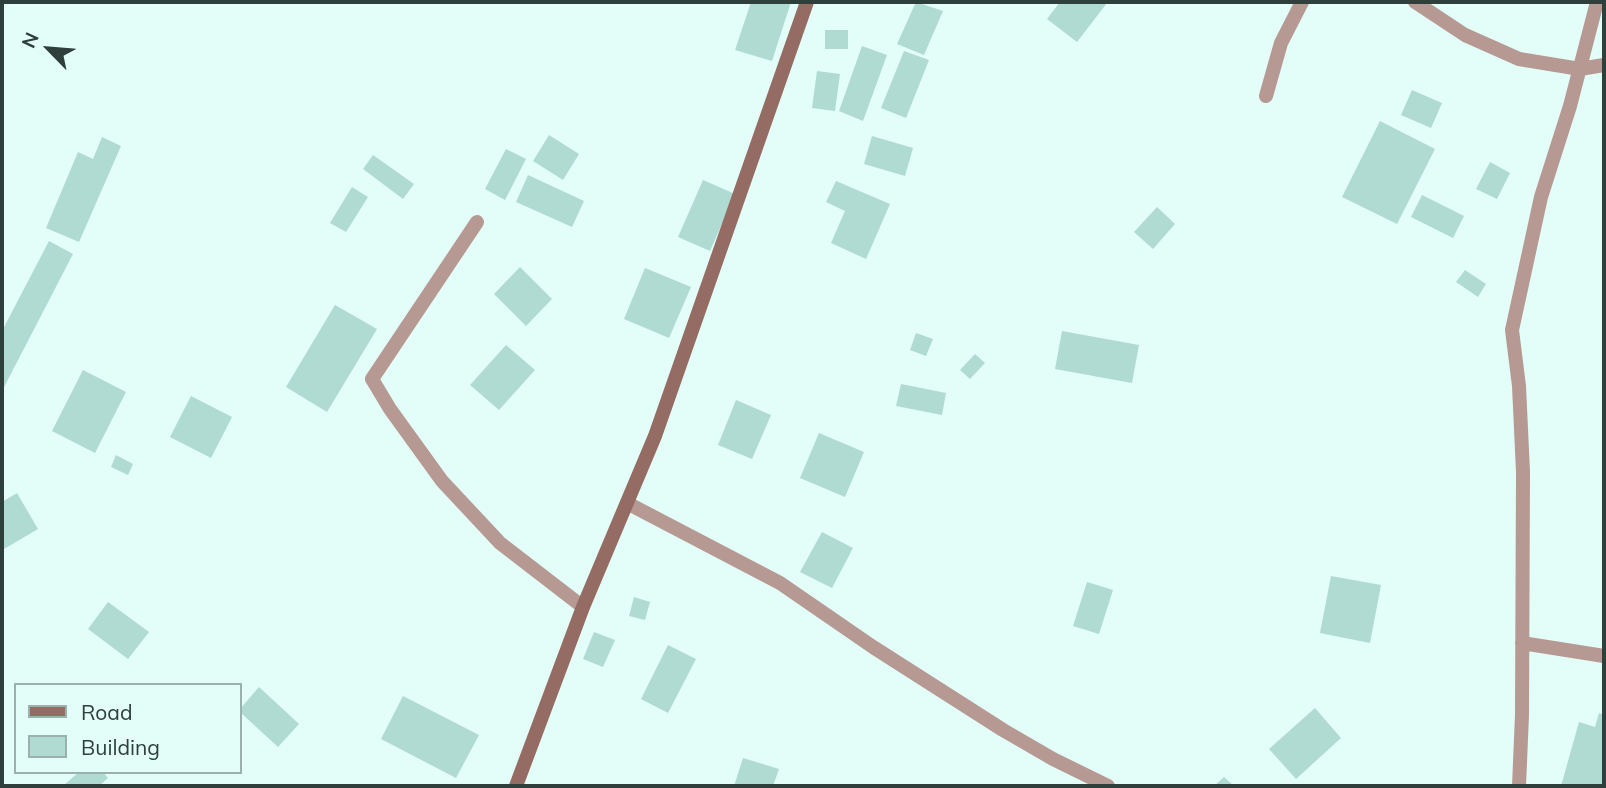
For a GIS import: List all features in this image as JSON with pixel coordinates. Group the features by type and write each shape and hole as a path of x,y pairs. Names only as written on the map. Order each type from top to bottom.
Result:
{"street":[{"path":"516,786 583,607 655,436 807,2"},
{"path":"1266,96 1281,43 1301,2"},
{"path":"1415,2 1465,35 1519,59 1580,69 1604,65"},
{"path":"1519,786 1523,472 1519,386 1512,330 1541,197 1580,69 1597,2"},
{"path":"477,222 372,379 390,409 442,481 500,543 583,607"},
{"path":"627,503 780,583 873,647 1003,730 1108,786"},
{"path":"1522,643 1604,656"}],"building":[{"path":"751,2 791,2 772,61 735,50"},
{"path":"916,2 943,11 924,55 897,44"},
{"path":"1060,2 1107,3 1077,42 1047,19"},
{"path":"825,30 848,30 848,49 825,49"},
{"path":"862,46 887,55 863,121 839,111"},
{"path":"904,51 929,60 906,118 881,108"},
{"path":"817,71 840,74 835,111 812,108"},
{"path":"1412,90 1442,103 1431,128 1401,115"},
{"path":"1380,121 1435,149 1397,224 1342,197"},
{"path":"549,135 579,154 563,180 533,161"},
{"path":"872,136 913,148 905,176 864,164"},
{"path":"102,137 121,146 79,242 46,228 78,152 93,159"},
{"path":"506,149 526,159 505,200 485,189"},
{"path":"373,155 414,184 403,199 363,169"},
{"path":"1490,162 1510,173 1497,199 1476,189"},
{"path":"528,175 584,201 572,227 516,202"},
{"path":"703,180 735,194 710,251 678,237"},
{"path":"836,181 890,204 866,259 831,243 845,211 826,202"},
{"path":"352,187 368,197 346,232 330,223"},
{"path":"1422,195 1464,216 1453,238 1411,217"},
{"path":"1157,207 1175,224 1153,249 1134,232"},
{"path":"49,241 73,254 2,391 2,331"},
{"path":"520,267 552,299 526,326 494,294"},
{"path":"645,268 691,287 669,338 624,319"},
{"path":"1465,270 1486,284 1478,297 1456,282"},
{"path":"335,305 377,329 327,412 286,387"},
{"path":"1062,331 1139,345 1132,383 1055,369"},
{"path":"916,333 933,339 926,356 910,350"},
{"path":"506,345 535,370 499,410 470,385"},
{"path":"975,354 985,363 970,379 960,370"},
{"path":"83,370 126,392 95,453 52,431"},
{"path":"901,384 946,393 942,415 896,406"},
{"path":"191,396 232,417 211,458 170,437"},
{"path":"736,400 771,415 752,459 718,445"},
{"path":"819,433 864,452 845,497 800,478"},
{"path":"116,455 133,464 128,475 111,467"},
{"path":"17,493 38,529 4,549 2,502"},
{"path":"822,532 853,548 832,588 800,572"},
{"path":"1331,576 1381,585 1370,643 1320,633"},
{"path":"1087,582 1113,590 1099,634 1073,626"},
{"path":"634,597 650,602 645,620 629,616"},
{"path":"108,602 149,632 128,659 88,629"},
{"path":"594,632 615,640 603,667 583,659"},
{"path":"668,645 696,659 668,713 641,699"},
{"path":"259,687 299,724 278,747 242,714 242,707"},
{"path":"403,696 479,735 456,778 381,739"},
{"path":"1315,708 1341,738 1296,779 1269,749"},
{"path":"1599,713 1604,715 1604,786 1561,786 1579,722 1595,727"},
{"path":"743,758 779,769 773,786 734,786"},
{"path":"77,774 105,774 108,778 99,786 63,786"},
{"path":"1224,777 1234,786 1214,786"}]}
